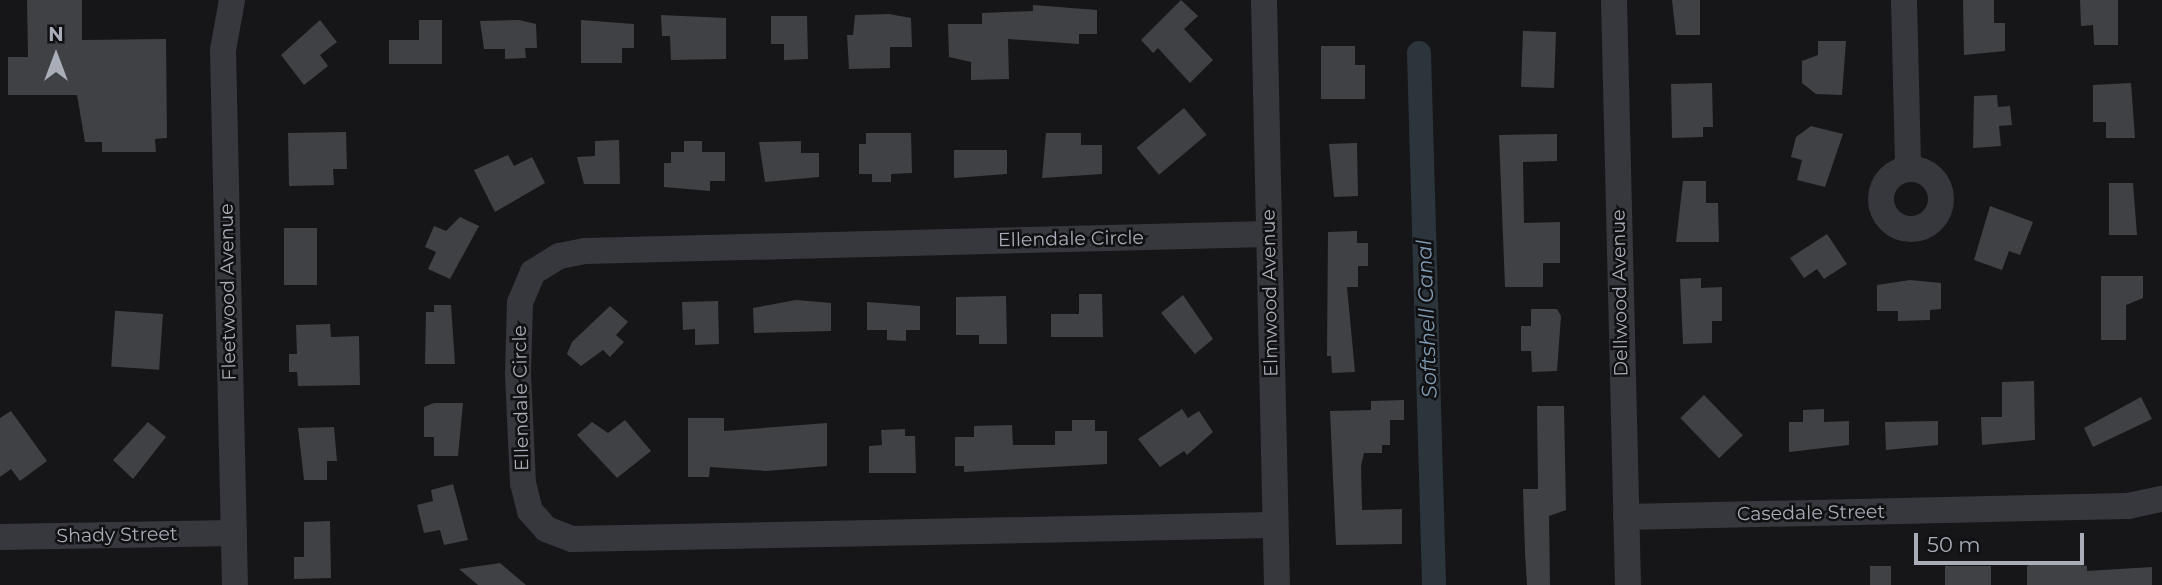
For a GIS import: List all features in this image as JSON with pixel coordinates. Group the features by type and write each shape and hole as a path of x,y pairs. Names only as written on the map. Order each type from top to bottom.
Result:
{"street":[{"name":"Fleetwood Avenue","path":"232,0 223,51 235,585"},
{"name":"Elmwood Avenue","path":"1264,0 1277,585"},
{"name":"Dellwood Avenue","path":"1614,0 1628,585"},
{"path":"1904,0 1908,169"},
{"name":"Ellendale Circle","path":"1268,234 585,251 559,256 533,272 520,302 518,374 523,483 530,511 547,529 572,539 1275,525"},
{"name":"Casedale Street","path":"1626,517 2128,506 2162,499"},
{"name":"Shady Street","path":"0,537 234,533"}],"building":[{"path":"27,0 82,0 82,40 166,39 167,138 155,139 156,152 102,152 102,142 85,142 77,95 8,95 8,57 28,57"},
{"path":"1181,0 1198,16 1184,29 1213,60 1190,83 1158,48 1153,53 1141,40"},
{"path":"1672,0 1700,0 1700,35 1676,35"},
{"path":"1963,0 1994,0 1994,23 2005,23 2005,51 1964,55"},
{"path":"2080,0 2118,0 2118,45 2094,45 2093,25 2081,26"},
{"path":"1033,5 1097,10 1097,34 1079,34 1079,44 1008,39 1009,79 971,80 971,62 949,57 948,24 982,24 982,13 1033,11"},
{"path":"889,14 911,18 912,47 890,47 890,68 849,69 847,35 853,35 855,15"},
{"path":"661,15 726,18 726,59 671,60 670,36 662,36"},
{"path":"771,16 807,16 808,59 784,60 784,44 771,44"},
{"path":"320,20 337,42 320,55 328,66 304,85 281,55"},
{"path":"419,20 442,20 442,64 389,64 389,40 419,40"},
{"path":"519,20 536,24 537,48 525,48 526,58 505,59 505,49 484,49 480,21"},
{"path":"581,20 634,24 634,48 622,48 622,63 581,63"},
{"path":"1523,31 1556,32 1554,88 1521,87"},
{"path":"1818,41 1846,41 1842,95 1816,94 1802,83 1802,61 1818,55"},
{"path":"1321,46 1355,46 1355,65 1365,65 1365,99 1321,99"},
{"path":"1712,83 1713,127 1703,127 1703,137 1672,138 1671,84"},
{"path":"2131,83 2135,138 2106,138 2106,122 2093,122 2093,85"},
{"path":"1997,95 1998,107 2010,106 2012,125 1999,126 2001,146 1973,148 1974,96"},
{"path":"1184,108 1206,135 1159,175 1137,148"},
{"path":"1811,126 1843,134 1825,187 1797,180 1802,160 1791,157 1796,137"},
{"path":"346,132 347,169 333,169 334,185 289,186 288,133"},
{"path":"866,133 911,133 912,173 891,174 891,182 872,182 872,174 859,174 859,144 866,144"},
{"path":"1046,133 1081,133 1081,145 1102,145 1102,174 1042,178"},
{"path":"1557,134 1557,161 1523,162 1524,223 1560,222 1560,263 1543,263 1543,287 1505,287 1499,135"},
{"path":"619,140 620,184 584,184 577,157 595,156 595,141"},
{"path":"684,141 702,141 702,152 725,152 725,181 710,181 710,191 664,187 664,163 671,163 671,152 684,152"},
{"path":"801,141 801,153 819,153 819,177 765,182 759,142"},
{"path":"1357,143 1358,196 1334,197 1329,144"},
{"path":"954,150 1007,150 1007,174 954,178"},
{"path":"508,155 514,166 532,157 545,183 495,212 474,170"},
{"path":"1683,181 1706,181 1706,203 1718,203 1719,242 1676,242"},
{"path":"2109,183 2133,183 2137,235 2109,235"},
{"path":"1990,206 2033,222 2020,255 2009,251 2002,270 1974,260"},
{"path":"460,217 479,226 450,279 428,269 436,252 425,247 434,226 446,231"},
{"path":"284,228 317,228 317,285 284,285"},
{"path":"1357,231 1357,243 1368,243 1368,266 1358,266 1358,287 1347,287 1355,372 1332,373 1331,356 1327,356 1328,232"},
{"path":"1827,234 1847,264 1824,279 1817,269 1804,278 1790,258"},
{"path":"2101,276 2143,276 2143,298 2126,305 2126,340 2101,340"},
{"path":"1701,278 1701,288 1722,287 1722,321 1712,321 1712,343 1683,344 1680,279"},
{"path":"1910,280 1941,283 1941,309 1930,310 1930,320 1898,321 1898,311 1877,311 1877,285"},
{"path":"1079,294 1102,294 1103,337 1051,337 1051,314 1079,314"},
{"path":"1183,295 1213,339 1195,354 1161,313"},
{"path":"1006,296 1007,344 979,344 979,335 956,335 956,297"},
{"path":"796,300 831,303 831,331 754,333 753,308"},
{"path":"718,301 719,344 695,345 695,329 683,330 682,302"},
{"path":"867,302 920,306 920,330 906,330 906,341 887,340 887,330 867,330"},
{"path":"434,305 451,305 455,364 425,364 426,312 434,312"},
{"path":"610,306 628,322 616,335 624,342 610,357 603,350 581,366 567,354 572,342"},
{"path":"1531,309 1557,309 1561,316 1557,371 1532,372 1531,351 1521,351 1521,326 1531,326"},
{"path":"115,311 163,314 159,370 111,367"},
{"path":"330,324 331,337 359,336 360,385 298,386 297,372 289,372 289,354 297,354 296,325"},
{"path":"2034,381 2035,440 1982,445 1981,417 2002,417 2002,382"},
{"path":"1704,395 1743,435 1719,458 1680,418"},
{"path":"2141,397 2152,419 2093,447 2084,428"},
{"path":"1404,400 1404,420 1390,420 1390,445 1382,445 1382,453 1364,453 1361,466 1362,510 1402,509 1402,544 1336,545 1330,411 1371,410 1371,401"},
{"path":"434,403 463,403 458,456 434,456 434,437 424,437 424,407"},
{"path":"1537,406 1564,406 1566,510 1549,516 1550,585 1527,585 1523,489 1538,489"},
{"path":"1182,409 1188,418 1199,411 1213,432 1187,455 1184,451 1160,467 1138,439"},
{"path":"1824,409 1824,422 1849,421 1849,445 1789,452 1789,422 1803,422 1803,410"},
{"path":"11,411 47,461 20,481 11,469 0,477 0,418"},
{"path":"688,418 724,418 724,431 827,423 827,466 766,471 710,467 709,477 688,477"},
{"path":"625,420 651,451 617,478 577,435 592,422 608,433"},
{"path":"1072,420 1095,420 1095,431 1107,431 1107,464 964,472 964,466 955,466 955,437 974,437 974,426 1012,425 1013,445 1055,445 1055,431 1072,431"},
{"path":"1938,421 1938,445 1886,450 1885,422"},
{"path":"148,422 166,437 133,479 113,460"},
{"path":"334,427 337,461 327,461 327,480 304,480 298,428"},
{"path":"905,429 905,436 915,436 916,473 869,473 869,446 882,445 881,430"},
{"path":"453,484 468,540 444,545 440,530 424,533 417,505 433,501 431,490"},
{"path":"330,521 331,578 294,579 294,557 304,557 304,522"},
{"path":"500,563 526,585 478,585 459,569"},
{"path":"2034,563 2070,563 2087,566 2087,571 2152,567 2152,585 2027,585 2027,566"},
{"path":"1870,566 1891,566 1891,585 1870,585"},
{"path":"1945,566 1991,566 1991,585 1945,585"}],"waterway":[{"name":"Softshell Canal","path":"1419,53 1434,585"}]}
